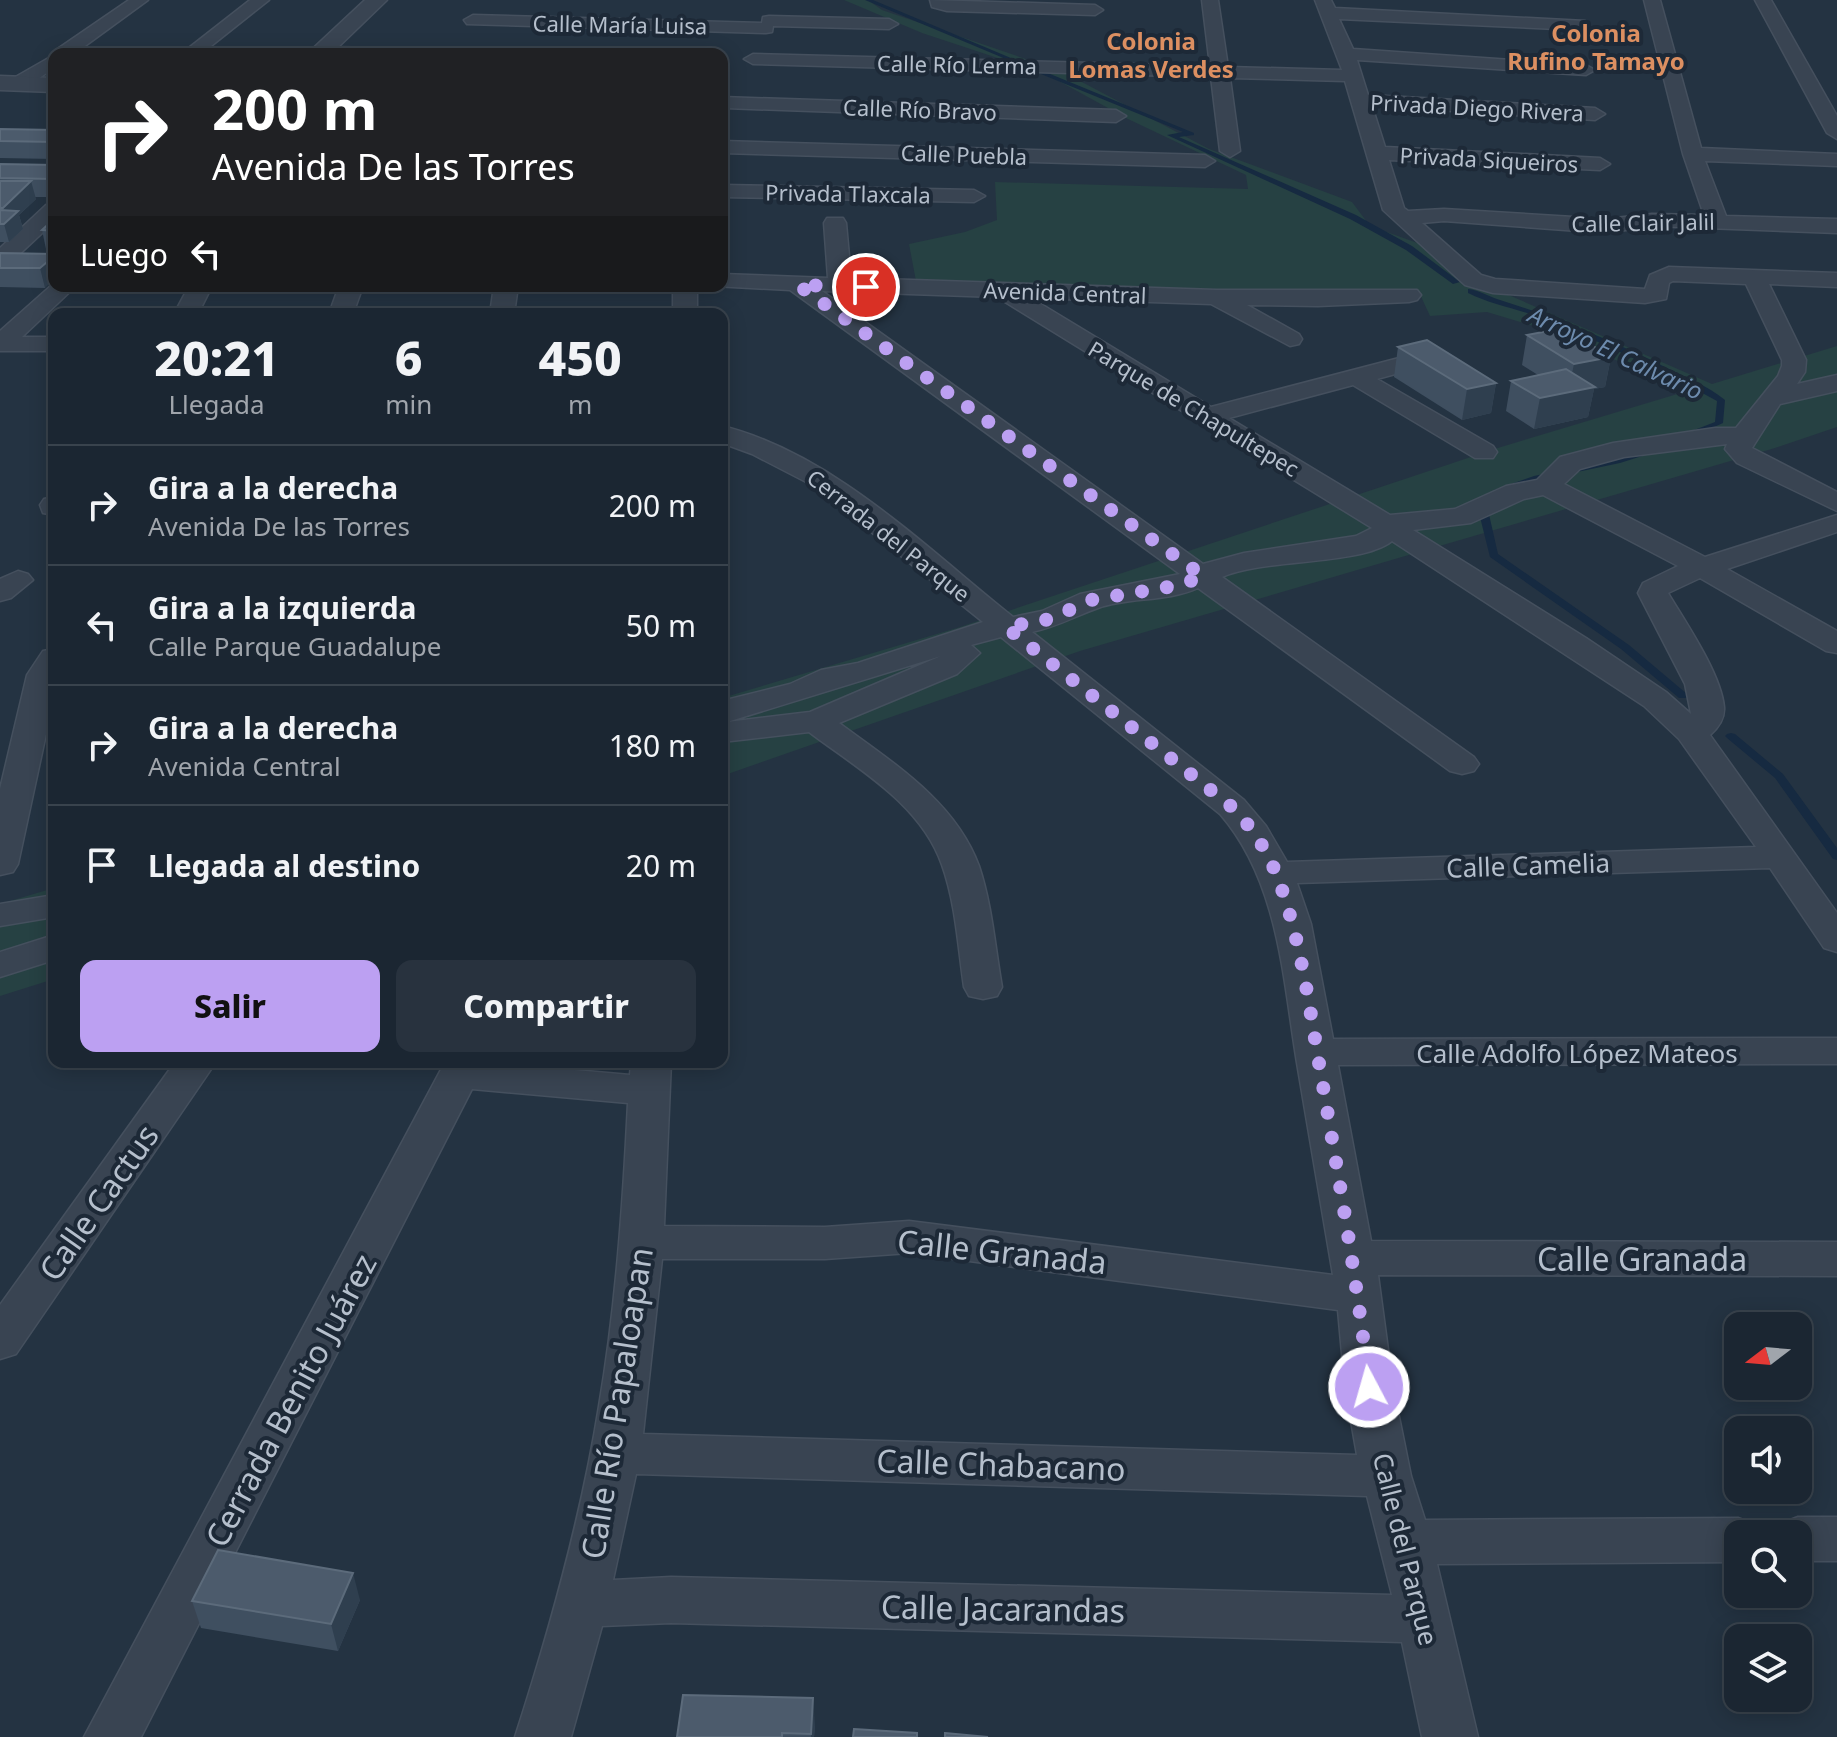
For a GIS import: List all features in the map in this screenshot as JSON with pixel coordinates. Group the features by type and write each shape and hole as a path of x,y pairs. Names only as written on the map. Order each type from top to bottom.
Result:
{"street":[{"path":"71,48 140,0"},
{"path":"198,48 261,0"},
{"path":"324,48 377,0"},
{"path":"446,48 492,0"},
{"path":"738,80 778,0"},
{"path":"938,0 947,6 1094,12"},
{"path":"1210,0 1230,151"},
{"path":"1652,0 1693,154 1717,221"},
{"path":"1763,0 1837,133"},
{"path":"1579,25 1326,6 1346,54 1394,210 1402,218 1469,278 1481,284 1650,296 1658,294 1658,280 1662,275 1837,280"},
{"path":"1016,30 1021,8"},
{"name":"Calle María Luisa","path":"473,20 889,24"},
{"path":"1346,54 1586,70"},
{"name":"Calle Río Lerma","path":"738,80 1092,60 1220,72 1353,76"},
{"path":"10,83 48,63"},
{"name":"Calle Río Bravo","path":"738,80 1116,116"},
{"path":"10,83 48,85"},
{"name":"Privada Diego Rivera","path":"1359,100 1595,114"},
{"name":"Calle Puebla","path":"728,147 1205,161"},
{"name":"Privada Siqueiros","path":"1377,153 1600,164"},
{"path":"1693,154 1837,160"},
{"name":"Privada Tlaxcala","path":"728,191 974,196"},
{"path":"1,258 48,215"},
{"name":"Calle Clair Jalil","path":"1402,218 1444,215 1606,226 1643,220 1837,226"},
{"path":"835,223 840,287"},
{"path":"1,258 28,259"},
{"path":"1754,277 1790,349 1795,369 1771,398 1738,449 1746,457 1837,503"},
{"name":"Avenida Central","path":"728,281 1216,297 1318,299 1409,295"},
{"path":"798,285 1462,764"},
{"name":"Parque de Chapultepec","path":"1000,289 1388,526 1620,674 1691,732 1837,940"},
{"path":"0,344 57,292"},
{"path":"1216,297 1290,339"},
{"path":"0,344 48,344"},
{"path":"1790,349 1837,380"},
{"path":"1207,416 1426,358"},
{"path":"1355,376 1484,452"},
{"path":"1771,398 1837,380"},
{"name":"Cerrada del Parque","path":"728,436 761,448 824,480 994,630"},
{"path":"1546,486 1561,469 1577,460 1659,442 1744,436"},
{"path":"728,711 994,630 1050,619 1091,600 1180,585 1223,566 1361,544 1379,538 1388,526 1403,521 1461,517 1516,492 1546,486 1705,567 1837,644"},
{"path":"1691,732 1703,725 1707,718 1706,696 1653,593 1664,581 1837,523"},
{"path":"728,731 816,721 946,667 994,630"},
{"name":"Calle del Parque","path":"994,630 1232,807 1250,826 1276,873 1292,924 1317,1052 1355,1277 1369,1387 1386,1476 1406,1542 1450,1737"},
{"path":"0,864 43,675 48,667"},
{"path":"816,721 920,803 950,842 964,878 983,987"},
{"name":"Calle Camelia","path":"1276,873 1781,857"},
{"path":"0,915 48,907"},
{"path":"0,965 48,949"},
{"name":"Calle Adolfo López Mateos","path":"1317,1052 1837,1051"},
{"name":"Calle Cactus","path":"0,1341 192,1068"},
{"path":"463,1068 651,1076"},
{"name":"Cerrada Benito Juárez","path":"112,1737 463,1068"},
{"name":"Calle Río Papaloapan","path":"543,1737 583,1604 615,1453 643,1242 651,1076"},
{"name":"Calle Granada","path":"643,1242 825,1243 909,1237 1355,1277 1837,1259"},
{"name":"Calle Chabacano","path":"615,1453 1386,1476"},
{"path":"1812,1539 1837,1539"},
{"path":"1406,1542 1724,1540"},
{"name":"Calle Jacarandas","path":"583,1604 671,1600 1423,1619"}],"green space":[{"path":"844,0 868,0 882,10 1061,71 1209,149 1352,202 1370,226 1423,245 1462,278 1511,296 1712,384 1837,346 1837,427 1775,448 1080,651 728,774 728,696 957,628 1501,447 1684,392 1560,334 1487,312 1430,316 1418,290 1259,293 916,281 909,244 965,232 997,220 995,182 1248,189 1246,175 1128,119 1046,74 922,33"},
{"path":"48,890 48,981 0,996 0,904"}],"building":[{"path":"0,129 48,130 48,142 0,141"},
{"path":"0,164 48,165 48,179 0,178"},
{"path":"0,181 31,181 0,208"},
{"path":"0,210 18,211 0,224"},
{"path":"0,253 48,254 48,261 40,268 0,268"},
{"path":"1564,328 1611,357 1574,364 1527,335"},
{"path":"1427,340 1496,383 1467,389 1398,347"},
{"path":"1566,369 1595,387 1540,398 1511,381"},
{"path":"218,1550 353,1573 331,1624 192,1601"},
{"path":"683,1695 813,1698 811,1734 677,1737"},
{"path":"854,1729 917,1733 917,1737 853,1737"},
{"path":"945,1733 988,1737 945,1737"}],"waterway":[{"name":"Arroyo El Calvario","path":"868,0 1015,61"},
{"name":"Arroyo El Calvario","path":"1038,71 1192,134 1170,135 1353,217 1409,248 1456,282"},
{"name":"Arroyo El Calvario","path":"1471,291 1583,332 1721,400 1719,423 1687,436"},
{"name":"Arroyo El Calvario","path":"1499,490 1655,449"},
{"name":"Arroyo El Calvario","path":"1481,501 1493,555 1625,647 1683,696"},
{"name":"Arroyo El Calvario","path":"1731,736 1779,776 1837,856"}],"district":[{"name":"Colonia Rufino Tamayo","path":"1596,46"},
{"name":"Colonia Lomas Verdes","path":"1151,54"}],"route":[{"path":"866,287 798,285 1203,576 1180,585 1091,600 1050,619 1006,627 1232,807 1262,844 1276,873 1292,924 1317,1052 1359,1296 1369,1387"}]}
